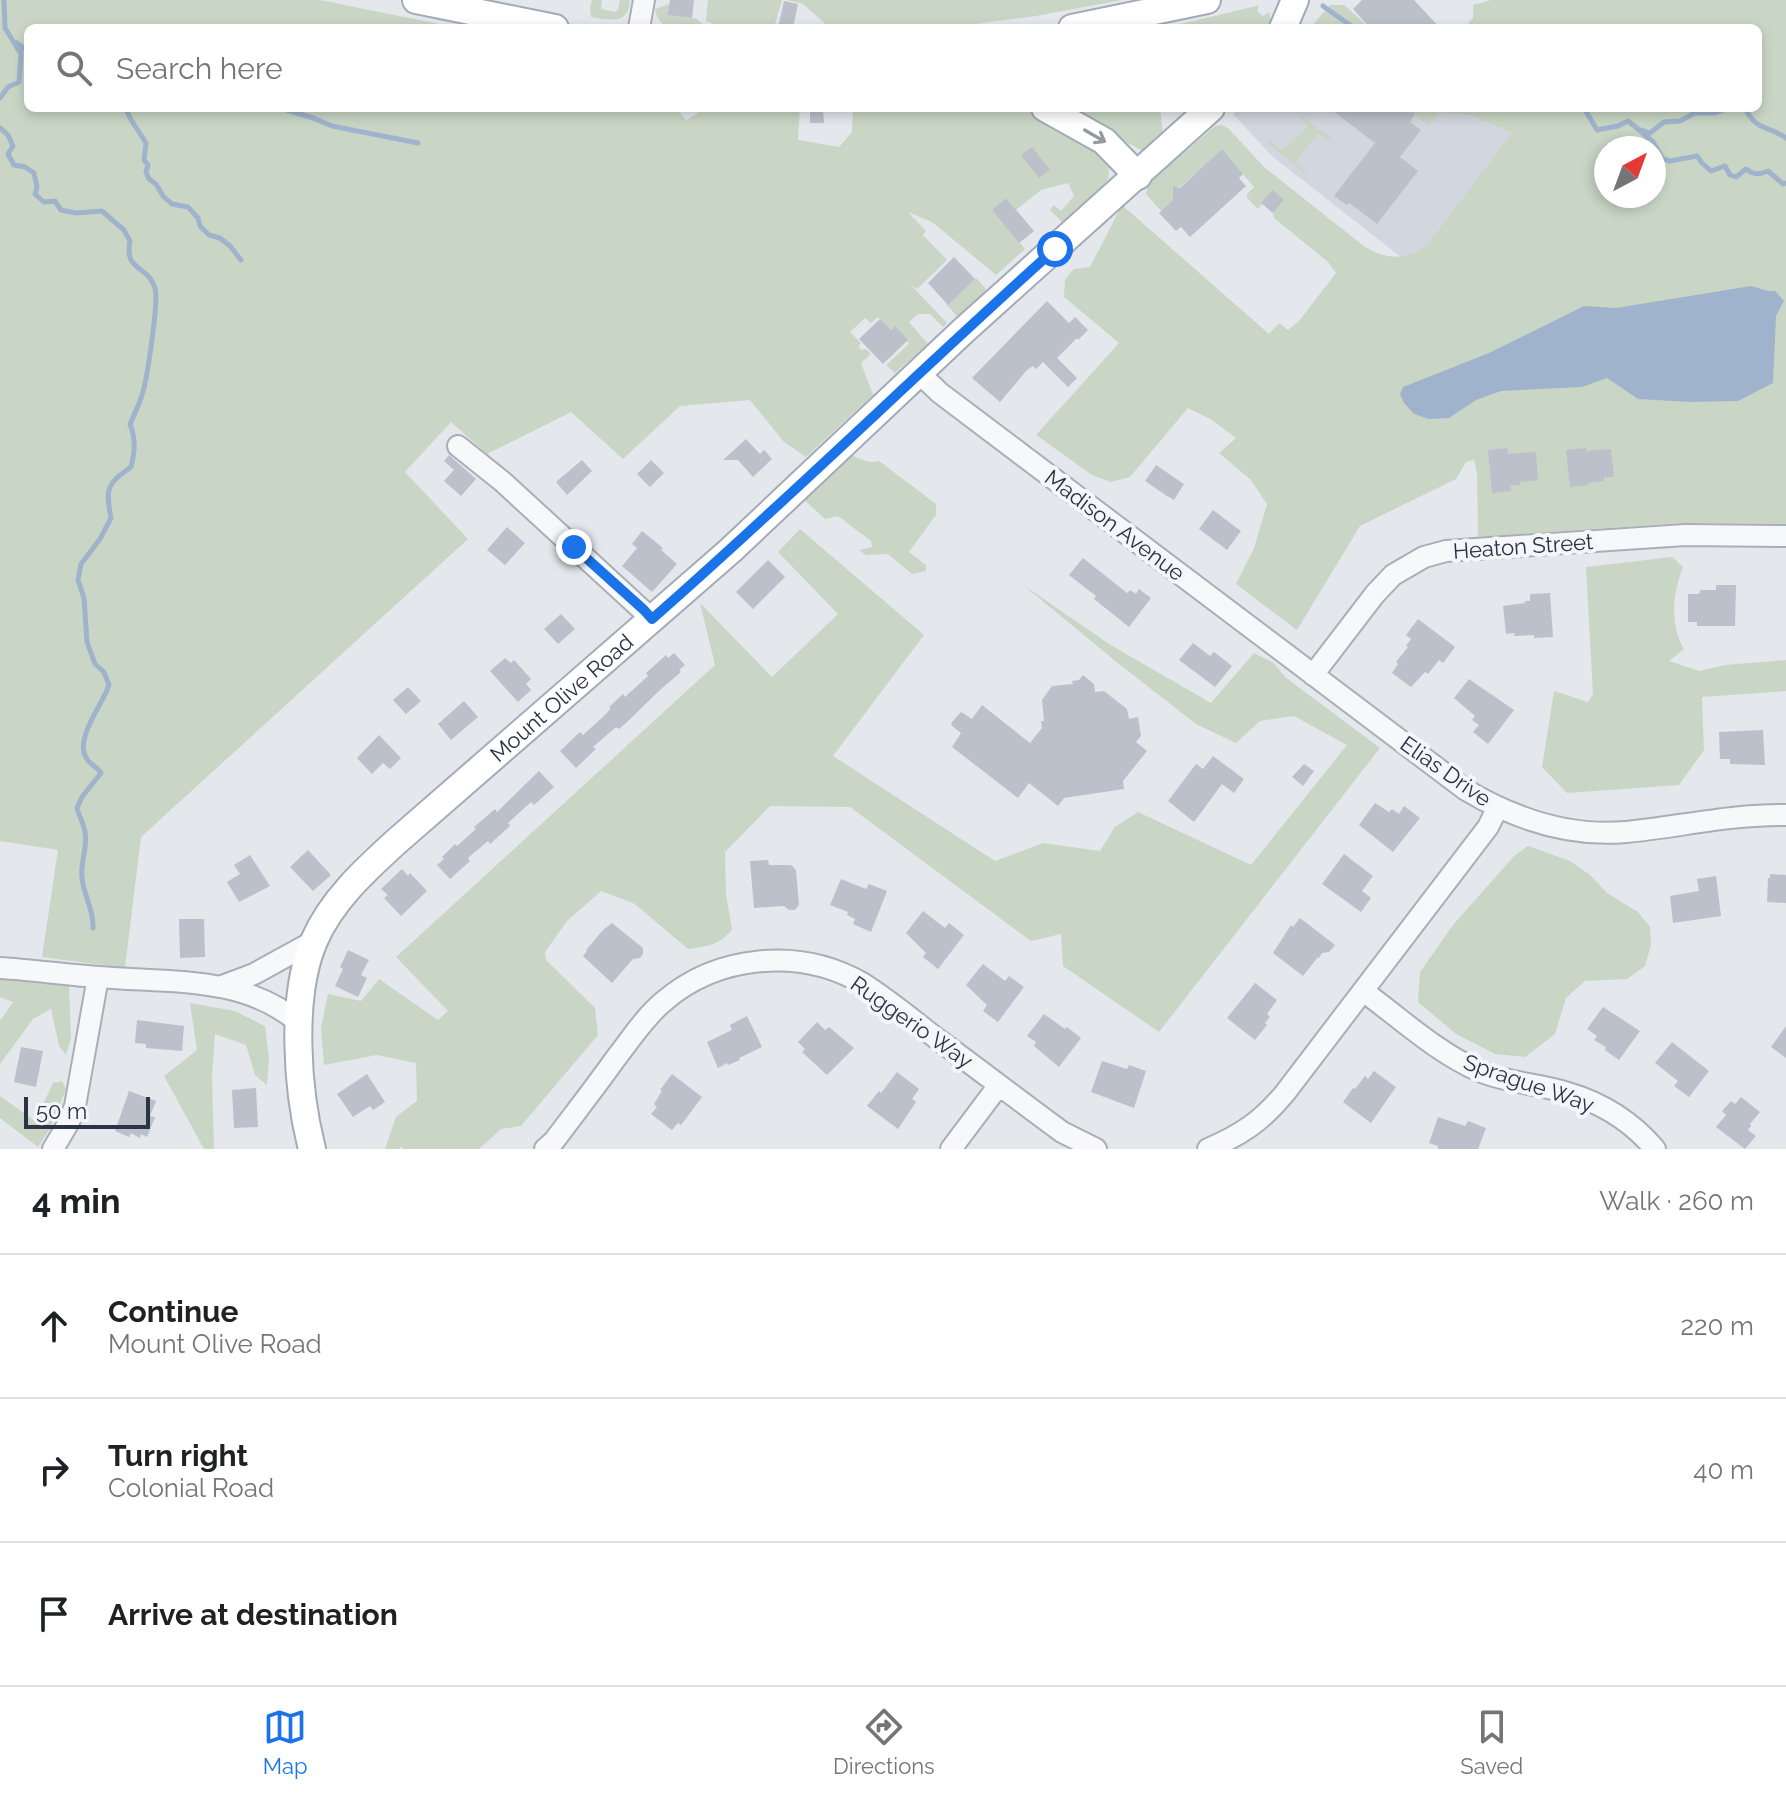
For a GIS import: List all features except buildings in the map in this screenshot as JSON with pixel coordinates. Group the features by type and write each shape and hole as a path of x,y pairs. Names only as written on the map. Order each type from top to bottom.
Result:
{"main road":[{"path":"416,0 535,24"},
{"path":"1094,24 1207,0"},
{"path":"1285,24 1295,0"},
{"path":"1052,112 1104,141 1138,176"},
{"name":"Mount Olive Road","path":"312,1149 303,1098 299,1023 302,988 314,941 338,901 381,856 791,495 919,373 1207,112"}],"street":[{"path":"640,24 644,0"},
{"name":"Madison Avenue","path":"919,373 940,393 1313,675"},
{"path":"458,446 503,482 652,619"},
{"name":"Heaton Street","path":"1313,675 1384,584 1403,568 1434,554 1672,535 1786,536"},
{"name":"Elias Drive","path":"1313,675 1466,790 1538,823 1589,832 1624,832 1749,816 1786,815"},
{"path":"1208,1149 1230,1140 1270,1111 1488,827 1498,807"},
{"path":"222,986 254,974 314,941"},
{"name":"Ruggerio Way","path":"545,1149 644,1021 662,1003 707,975 737,964 760,961 809,964 860,982 1062,1132 1096,1149"},
{"path":"0,968 222,986 264,999 299,1023"},
{"path":"53,1149 75,1106 98,977"},
{"name":"Sprague Way","path":"1363,991 1460,1062 1506,1080 1590,1101 1617,1115 1655,1149"},
{"path":"951,1149 999,1085"}],"shaded area":[{"path":"1469,112 1514,131 1415,268 1272,156 1233,114"}],"green space":[{"path":"0,0 320,0 439,24 24,24 24,112 679,112 686,120 699,112 800,112 798,140 839,147 852,132 853,112 1034,112 1094,145 1108,160 1109,176 1105,187 1065,225 1050,210 1054,205 1061,211 1074,196 1068,183 1041,190 1016,210 1006,198 992,210 1025,249 996,275 932,222 908,212 926,231 923,235 947,260 917,289 909,283 947,323 943,327 930,314 918,314 909,322 928,344 895,373 886,365 909,343 895,326 891,330 878,317 871,323 865,318 850,332 861,343 861,350 866,349 871,354 861,363 873,395 806,457 784,442 750,400 680,406 623,459 571,412 487,454 451,422 405,472 468,539 141,837 125,968 42,957 58,850 0,841"},
{"path":"592,0 602,0 601,9 615,12 620,0 630,0 626,14 611,20 591,17"},
{"path":"708,0 782,0 775,24 714,24 706,21"},
{"path":"787,0 1122,0 975,24 826,24 803,4"},
{"path":"1491,0 1786,0 1786,524 1680,523 1478,537 1474,460 1466,462 1456,479 1360,526 1297,630 1236,584 1254,548 1267,504 1251,480 1219,453 1236,438 1212,420 1188,408 1130,477 1110,482 1092,475 1036,435 1119,343 1064,297 1065,279 1074,269 1090,267 1122,205 1269,334 1279,323 1288,330 1299,321 1336,273 1328,262 1274,218 1273,213 1284,200 1274,191 1258,209 1247,198 1254,187 1222,150 1173,190 1176,198 1161,211 1146,194 1148,184 1215,126 1228,128 1264,167 1365,247 1397,257 1420,250 1428,244 1512,133 1471,115 1438,112 1762,112 1762,24 1468,24 1473,18 1473,5"},
{"path":"670,4 669,15 697,19 702,24 663,24 655,9"},
{"path":"1330,5 1344,5 1365,24 1313,24"},
{"path":"1258,6 1258,12 1263,16 1269,12 1271,21 1269,24 1181,24"},
{"path":"1070,112 1160,112 1163,134 1143,151"},
{"path":"1412,112 1438,112 1428,125"},
{"path":"1301,115 1332,139 1329,141 1318,133 1295,163 1306,174 1268,144 1272,141 1281,151 1308,127"},
{"path":"976,278 986,289 984,293 957,316 946,304"},
{"path":"851,455 879,461 936,504 936,515 909,552 926,565 926,571 912,574 888,554 866,555 859,550 872,547 871,541 838,516 825,519 802,498"},
{"path":"800,529 924,635 833,756 995,861 1043,843 1100,851 1115,827 1138,812 1251,865 1347,745 1294,716 1260,721 1236,743 1196,724 1022,584 1109,644 1211,703 1254,653 1274,663 1285,677 1380,748 1159,1032 1063,966 1061,934 1031,941 850,807 770,806 725,852 726,894 732,930 717,942 688,949 635,904 601,891 567,921 545,952 546,960 595,1008 598,1035 521,1126 501,1129 479,1149 403,1149 402,1146 399,1149 385,1149 396,1117 417,1101 416,1063 377,1055 324,1065 321,1028 328,994 361,1001 379,979 438,1020 448,1011 396,957 715,665 700,603 772,677 838,614 778,552"},
{"path":"1672,557 1683,567 1677,587 1674,618 1684,649 1669,661 1699,671 1725,665 1786,660 1786,691 1702,697 1704,750 1679,785 1567,793 1542,767 1554,691 1588,702 1593,694 1586,567"},
{"path":"1528,846 1570,861 1590,875 1607,893 1638,912 1650,927 1651,945 1645,966 1627,979 1585,981 1566,998 1555,1034 1525,1057 1495,1054 1456,1034 1418,1002 1420,972 1453,925 1514,856"},
{"path":"0,979 69,986 71,1039 66,1055 59,1046 51,1009 33,1019 0,1064 0,1021 13,1002 0,997"},
{"path":"190,1003 235,1011 265,1026 269,1058 267,1085 255,1075 246,1045 215,1034 212,1077 214,1149 204,1149 164,1076 197,1050"},
{"path":"62,1081 66,1089 51,1127 38,1147 0,1118 0,1096 35,1121 53,1083"}],"water":[{"path":"1751,286 1775,291 1784,301 1776,316 1773,383 1738,401 1638,399 1607,378 1582,387 1501,391 1476,400 1449,418 1429,419 1414,414 1400,394 1403,387 1489,353 1584,306 1616,308"}],"waterway":[{"path":"0,98 8,87 19,82 21,54 5,28 4,0"},
{"path":"1323,6 1348,24"},
{"path":"17,43 24,49"},
{"path":"128,112 146,143 144,160 148,165 146,172 149,179 172,204 188,207 198,218 200,226 209,235 220,238 230,246 241,260"},
{"path":"293,112 332,126 418,143"},
{"path":"1586,112 1597,130 1628,121 1650,133 1664,122 1680,121 1695,113 1718,112"},
{"path":"1747,112 1758,124 1786,138"},
{"path":"0,128 13,146 8,154 14,165 34,173 35,194 44,202 55,201 61,210 76,213 102,211 124,230 130,241 130,258 151,280 156,296 147,374 130,424 134,446 131,467 110,488 111,518 81,564 78,580 84,598 87,642 95,664 104,672 109,685 90,722 84,742 87,759 101,773 77,808 85,832 82,878 93,928"},
{"path":"1638,129 1653,142 1663,159 1670,161 1697,156 1711,171 1725,166 1730,175 1736,177 1746,169 1757,174 1768,171 1783,184 1786,183"}],"route":[{"path":"574,547 652,619 731,550 1055,249"}]}
